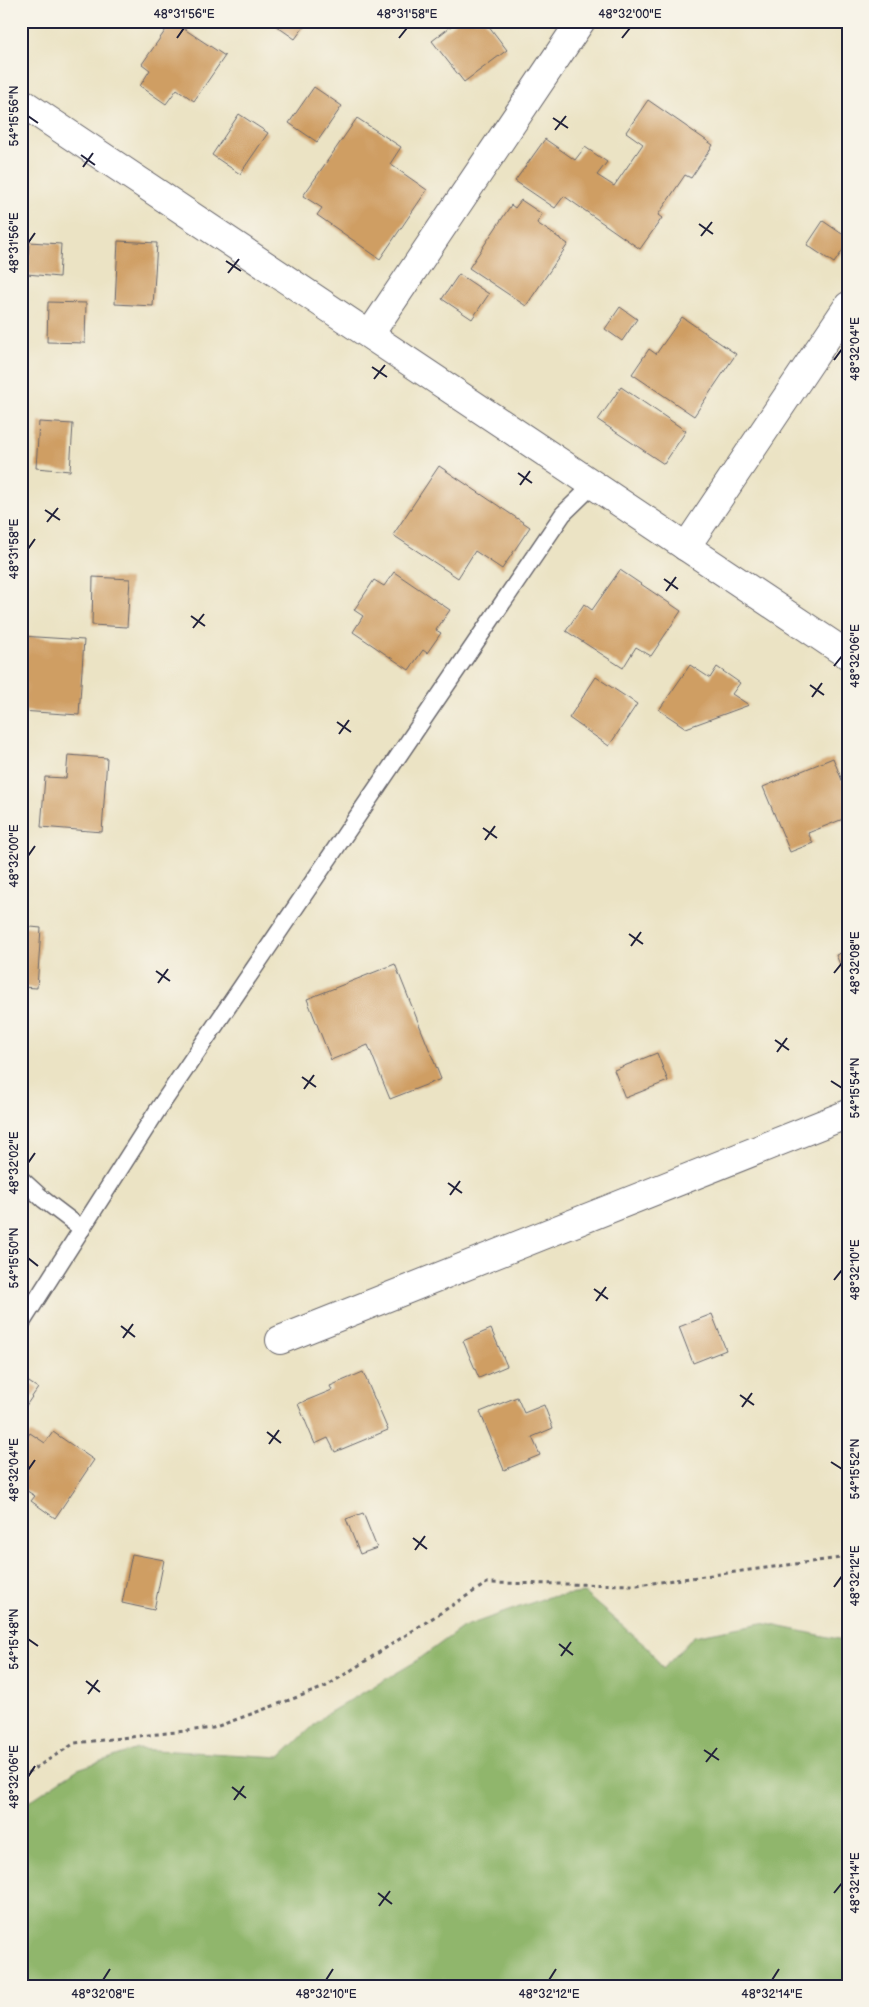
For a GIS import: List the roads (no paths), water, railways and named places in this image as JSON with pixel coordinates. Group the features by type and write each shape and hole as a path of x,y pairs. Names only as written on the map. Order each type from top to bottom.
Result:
{"street":[{"path":"370,334 581,21"},
{"path":"21,102 848,655"},
{"path":"686,547 848,306"},
{"path":"280,1340 848,1114"}],"lane":[{"path":"21,1324 157,1111 563,514 594,484"},
{"path":"21,1179 44,1200 82,1229"}]}
